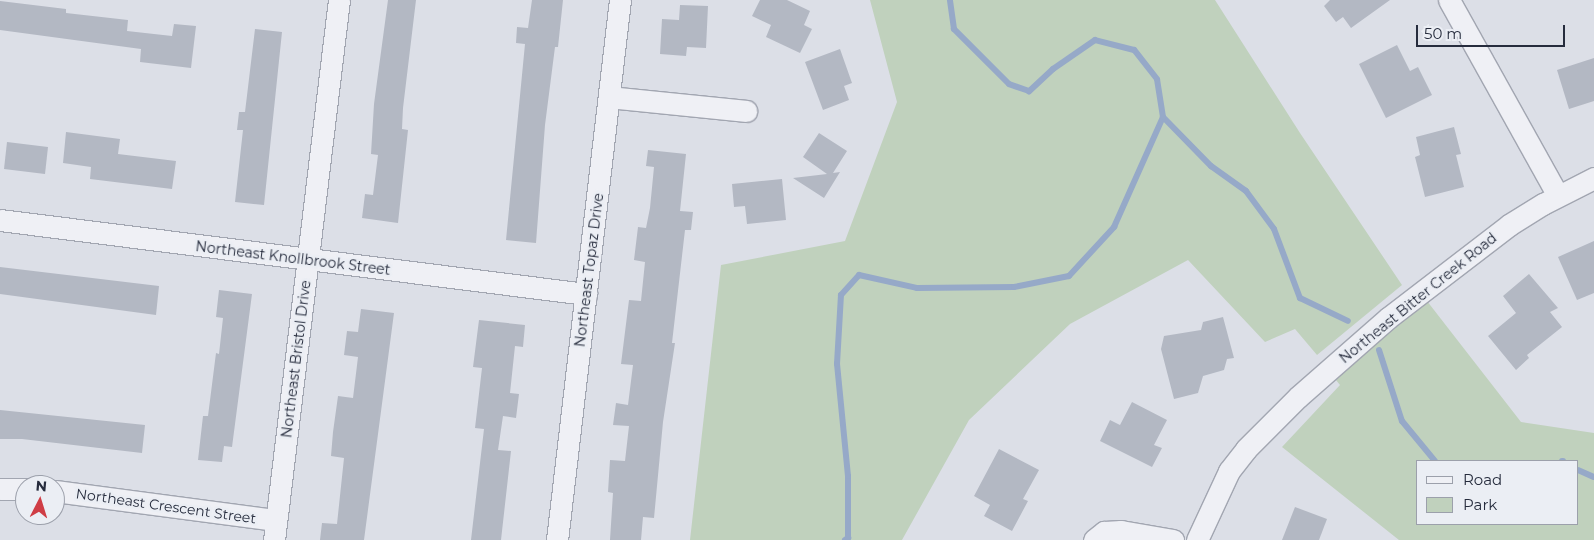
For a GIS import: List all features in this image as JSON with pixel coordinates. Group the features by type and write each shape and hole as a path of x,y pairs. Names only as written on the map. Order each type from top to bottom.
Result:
{"street":[{"name":"Northeast Bristol Drive","path":"275,530 338,0"},
{"name":"Northeast Topaz Drive","path":"557,540 620,0"},
{"path":"1449,0 1558,196"},
{"path":"609,97 746,110"},
{"name":"Northeast Bitter Creek Road","path":"1197,540 1229,471 1246,450 1298,397 1388,318 1509,225 1558,196 1594,178"},
{"name":"Northeast Knollbrook Street","path":"0,220 586,294"},
{"path":"0,490 15,489"},
{"name":"Northeast Crescent Street","path":"65,493 275,530"},
{"path":"1094,540 1104,532 1121,531 1172,540"}],"green space":[{"path":"870,0 1215,0 1300,133 1402,285 1317,355 1295,329 1265,342 1188,260 1070,324 969,420 902,540 690,540 721,265 845,241 897,102"},
{"path":"1427,301 1521,422 1594,433 1594,540 1399,540 1282,447 1340,385 1331,374"}],"building":[{"path":"388,0 416,0 403,108 402,129 408,130 398,223 362,218 365,194 373,195 378,155 371,154 374,104"},
{"path":"532,0 563,0 558,47 555,47 545,125 536,243 506,240 525,44 516,43 517,27 528,28"},
{"path":"760,0 787,0 810,11 804,25 812,29 800,53 766,37 771,25 752,16"},
{"path":"1330,0 1390,0 1351,28 1343,17 1336,22 1324,6"},
{"path":"0,1 66,9 66,13 128,20 127,31 172,36 174,24 196,26 191,68 140,62 141,49 0,30"},
{"path":"680,5 708,6 706,48 687,47 686,56 660,54 662,19 679,20"},
{"path":"255,29 282,32 264,205 235,202 243,130 237,130 239,112 245,112"},
{"path":"1397,45 1410,71 1418,67 1432,95 1386,118 1359,64"},
{"path":"840,49 852,83 844,86 849,100 823,110 805,62"},
{"path":"1594,58 1594,101 1569,109 1557,70"},
{"path":"1454,127 1461,154 1456,155 1464,187 1425,197 1415,157 1420,155 1416,137"},
{"path":"66,132 120,139 118,154 176,161 172,189 90,179 91,167 63,163"},
{"path":"819,133 847,151 833,173 840,172 824,198 793,178 827,174 803,157"},
{"path":"7,142 48,147 45,174 4,169"},
{"path":"648,150 686,154 680,211 693,212 691,230 685,230 672,343 675,343 663,422 654,518 643,517 641,540 610,540 613,493 608,492 610,460 625,461 629,426 613,425 616,403 628,405 633,365 621,364 629,300 641,301 645,262 634,260 638,227 646,228 650,208 654,167 646,166"},
{"path":"782,179 786,220 747,224 745,206 734,207 732,184"},
{"path":"1594,241 1594,293 1577,300 1558,257"},
{"path":"0,267 159,286 156,315 0,294"},
{"path":"1529,274 1558,308 1550,312 1562,327 1527,355 1529,358 1516,370 1488,336 1516,313 1503,296"},
{"path":"219,290 252,294 232,447 224,446 222,462 198,460 203,416 208,416 216,353 219,354 223,318 216,317"},
{"path":"361,309 394,313 364,540 320,540 322,523 337,524 344,458 331,456 333,432 338,396 353,398 358,357 344,355 347,331 358,332"},
{"path":"1223,317 1234,358 1227,359 1224,370 1203,376 1198,393 1174,399 1161,349 1164,336 1201,330 1203,322"},
{"path":"479,320 525,325 523,347 515,346 510,393 519,394 516,418 503,416 498,450 511,451 501,540 471,540 484,429 475,428 482,368 473,367"},
{"path":"1132,402 1167,420 1154,445 1162,448 1152,467 1100,441 1110,420 1120,425"},
{"path":"0,410 145,425 142,453 22,439 0,439"},
{"path":"999,449 1039,470 1023,499 1028,501 1012,531 984,516 990,505 974,496"},
{"path":"1295,507 1327,519 1319,540 1282,540"}],"waterway":[{"path":"845,540 848,538 848,476 837,364 841,295 859,275 917,288 1014,287 1069,276 1114,227 1163,117 1157,79 1134,50 1095,40 1053,69 1029,91 1009,84 954,29 950,0"},
{"path":"1163,117 1211,166 1246,191 1274,229 1300,298 1348,321"},
{"path":"1379,350 1402,421 1434,460"},
{"path":"1579,470 1594,477"}]}
